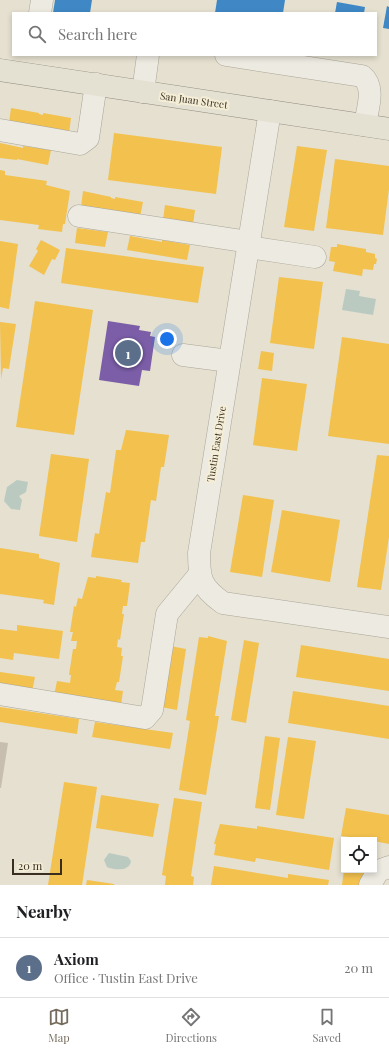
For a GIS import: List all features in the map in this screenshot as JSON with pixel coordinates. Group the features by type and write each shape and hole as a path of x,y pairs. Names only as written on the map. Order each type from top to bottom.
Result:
{"main road":[{"name":"San Juan Street","path":"0,70 389,129"}],"street":[{"path":"40,12 42,0"},
{"path":"143,92 148,56"},
{"path":"232,56 362,76 368,80 370,88 365,125"},
{"path":"0,130 80,144 88,138 96,84"},
{"name":"Tustin East Drive","path":"270,111 199,553 199,575 209,593 223,603 389,627"},
{"path":"79,216 315,257"},
{"path":"183,354 230,361"},
{"path":"0,694 145,718 152,710 167,614 199,575"},
{"path":"370,885 378,871 389,867"}],"shaded area":[{"path":"346,289 360,291 359,296 376,299 373,315 342,310"},
{"path":"17,480 28,482 26,492 19,496 22,500 20,510 11,509 4,501 7,487"},
{"path":"109,853 128,857 131,861 130,865 125,869 114,869 107,867 104,860"}],"building: Homes":[{"path":"11,108 43,115 43,113 71,118 69,133 9,123"},
{"path":"114,133 222,147 216,194 108,180"},
{"path":"0,143 23,148 23,146 51,150 48,165 17,159 0,158"},
{"path":"297,146 327,150 314,231 284,227"},
{"path":"335,159 389,166 389,189 383,235 326,228"},
{"path":"0,170 5,171 5,175 47,181 46,185 70,191 65,224 63,224 62,232 38,229 39,225 0,220"},
{"path":"83,191 115,199 115,197 143,202 140,217 81,207"},
{"path":"165,205 195,210 193,225 163,220"},
{"path":"77,228 108,232 105,247 75,243"},
{"path":"130,236 190,245 187,260 127,250"},
{"path":"41,240 60,250 55,260 52,259 44,275 29,266 38,251 36,249"},
{"path":"0,241 18,244 9,309 0,307"},
{"path":"337,244 366,249 366,252 375,254 375,258 377,259 373,270 363,269 362,276 333,271 335,262 329,261 331,247 337,247"},
{"path":"66,248 204,267 198,303 61,283"},
{"path":"279,277 323,282 314,349 270,343"},
{"path":"35,301 93,310 74,435 16,427"},
{"path":"0,322 16,324 9,369 3,368 1,379"},
{"path":"342,337 389,344 389,444 328,436"},
{"path":"261,351 274,353 272,371 258,369"},
{"path":"262,378 307,384 297,451 253,445"},
{"path":"126,430 169,435 164,467 161,467 156,501 151,500 145,542 141,542 138,563 91,557 95,533 99,534 106,492 110,493 116,450 121,450"},
{"path":"51,454 89,459 77,542 39,536"},
{"path":"377,455 389,456 389,537 381,590 357,587"},
{"path":"243,495 274,500 262,577 230,572"},
{"path":"282,510 340,520 330,582 271,572"},
{"path":"0,548 39,554 39,558 60,563 54,605 43,603 44,600 0,594"},
{"path":"96,576 122,580 121,582 130,583 127,606 123,606 122,614 124,614 120,640 118,639 117,647 122,648 121,656 123,656 119,682 117,682 115,690 123,691 121,705 54,696 57,681 70,683 71,675 69,675 73,649 76,649 77,641 71,641 73,632 70,632 74,606 76,607 78,598 82,599 88,577 96,578"},
{"path":"17,625 63,631 59,659 14,653 13,660 0,658 0,629 17,631"},
{"path":"208,636 227,641 215,716 219,716 206,795 179,790 190,721 186,720 199,637 208,638"},
{"path":"244,640 259,643 246,723 231,720"},
{"path":"301,645 389,659 389,691 296,677"},
{"path":"170,646 186,649 177,710 161,707"},
{"path":"0,672 35,677 32,692 0,687"},
{"path":"293,691 389,706 389,739 288,723"},
{"path":"0,707 79,719 77,734 0,722"},
{"path":"95,722 173,733 170,749 92,737"},
{"path":"265,736 280,738 270,810 255,808"},
{"path":"288,737 316,741 304,819 276,815"},
{"path":"64,782 97,787 82,885 48,885"},
{"path":"101,795 159,804 153,837 96,828"},
{"path":"174,798 202,802 191,876 194,877 193,885 165,885 166,876 162,875"},
{"path":"346,808 389,815 389,844 377,842 377,837 341,836"},
{"path":"220,824 257,829 257,826 334,838 329,870 256,858 255,862 214,855 216,844 214,844"},
{"path":"214,866 288,878 288,874 329,880 328,885 211,885"},
{"path":"344,873 367,873 365,885 342,885"},
{"path":"87,880 114,884 114,885 86,885"}],"building: Offices":[{"path":"108,321 140,326 139,330 151,332 150,336 155,337 150,371 142,370 139,386 99,380"}],"building: Schools":[{"path":"55,0 92,0 90,12 53,12"},
{"path":"217,0 285,0 283,12 215,12"},
{"path":"337,2 365,7 364,12 335,12"},
{"path":"387,6 389,7 389,29 383,28"}],"building: Other":[{"path":"0,742 8,743 1,788 0,788"}],"place":[{"name":"Axiom","path":"128,353"}]}
